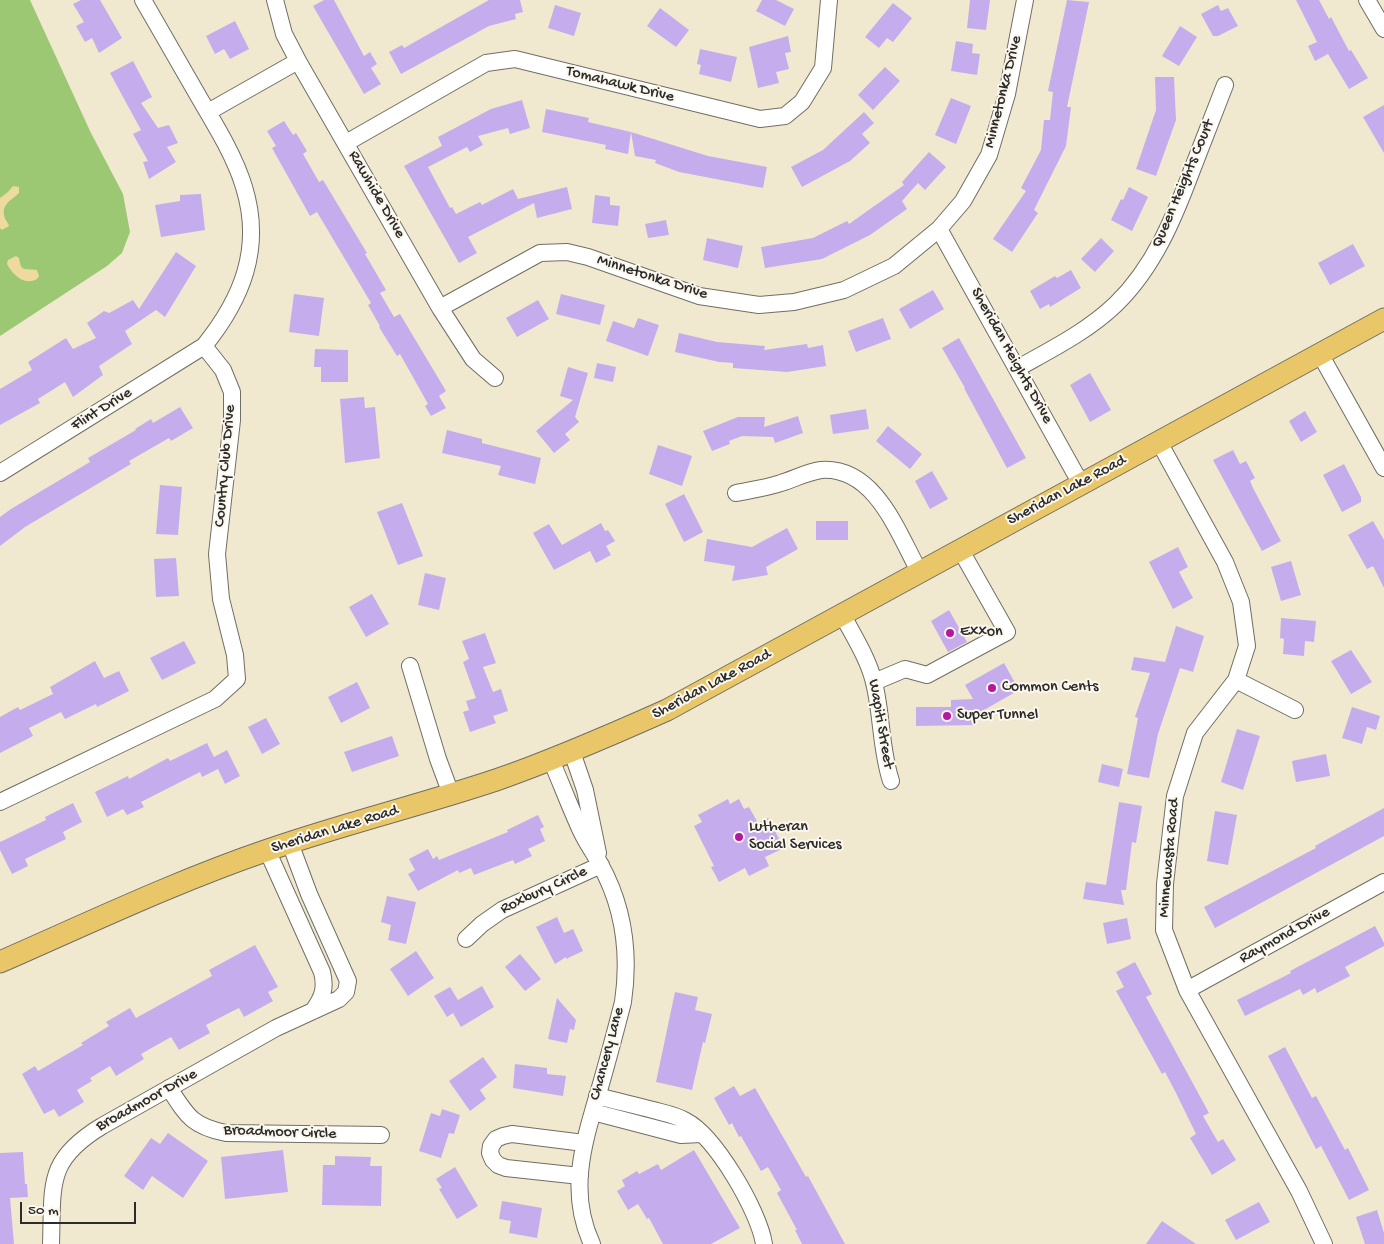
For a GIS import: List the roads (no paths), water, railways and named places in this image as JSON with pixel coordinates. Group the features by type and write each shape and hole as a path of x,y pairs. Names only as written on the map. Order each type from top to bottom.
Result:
{"main road":[{"name":"Sheridan Lake Road","path":"0,962 152,895 267,850 451,794 551,760 689,698 1384,319"}],"street":[{"path":"143,0 208,112 231,156 244,187 251,219 251,242 241,287 220,326 204,346"},
{"name":"Rawhide Drive","path":"275,0 284,34 298,61 440,308 473,359 495,378"},
{"name":"Tomahawk Drive","path":"346,143 486,63 515,59 760,119 785,116 802,102 823,68 829,0"},
{"name":"Minnetonka Drive","path":"440,308 540,253 567,252 588,257 699,296 760,305 794,302 844,290 894,266 940,229 963,201 989,155 1007,94 1026,0"},
{"path":"1368,0 1384,29"},
{"path":"208,112 298,61"},
{"name":"Queen Heights Court","path":"1018,368 1089,326 1117,304 1141,275 1165,235 1176,212 1225,84"},
{"name":"Sheridan Heights Drive","path":"940,229 1081,484"},
{"name":"Flint Drive","path":"0,473 204,346"},
{"name":"Country Club Drive","path":"0,802 215,699 237,679 234,655 221,599 217,554 232,420 232,392 223,370 204,346"},
{"path":"1320,354 1384,468"},
{"name":"Minnewasta Road","path":"1159,442 1225,562 1242,602 1247,646 1236,680 1196,733 1174,796 1165,884 1164,930 1187,990 1299,1191 1324,1244"},
{"path":"736,493 778,484 815,471 830,470 846,475 868,486 878,498 919,571"},
{"path":"874,682 905,669 927,675 1007,632 960,549"},
{"name":"Wapiti Street","path":"842,614 860,646 874,682 884,758 891,781"},
{"path":"410,666 438,760 451,794"},
{"path":"1236,680 1295,710"},
{"name":"Chancery Lane","path":"572,752 585,790 601,865 620,914 627,956 622,1002 584,1144 580,1176 580,1198 583,1218 592,1244"},
{"name":"Chancery Lane","path":"551,760 581,831 601,865"},
{"name":"Broadmoor Drive","path":"51,1244 53,1186 56,1172 78,1141 276,1028 329,1004 343,996 346,992 348,981 309,894 290,843"},
{"path":"267,850 322,972 324,992 313,1011"},
{"name":"Roxbury Circle","path":"466,939 482,924 502,910 601,865"},
{"name":"Raymond Drive","path":"1187,990 1384,882"},
{"name":"Broadmoor Circle","path":"169,1088 190,1118 199,1126 210,1130 226,1133 381,1135"},
{"path":"598,1096 679,1118 695,1127 718,1151 750,1205 758,1222 764,1244"},
{"path":"593,1112 681,1135 701,1134"},
{"path":"580,1176 506,1168 493,1160 490,1153 491,1146 496,1139 512,1134 584,1144"}],"place":[{"name":"Exxon","path":"950,633"},
{"name":"Common Cents","path":"992,688"},
{"name":"Super Tunnel","path":"947,716"},
{"name":"Lutheran Social Services","path":"739,837"}]}
